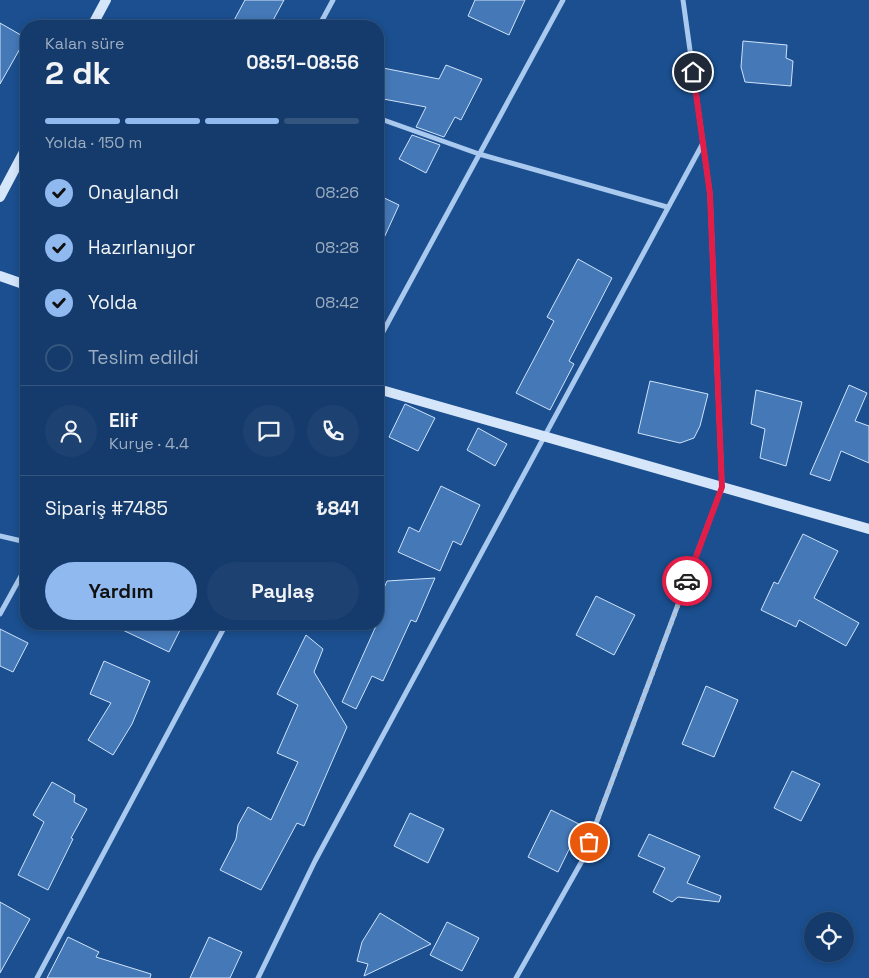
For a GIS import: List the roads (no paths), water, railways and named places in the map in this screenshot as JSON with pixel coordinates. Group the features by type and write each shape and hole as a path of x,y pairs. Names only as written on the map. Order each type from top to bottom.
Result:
{"street":[{"path":"95,20 106,0"},
{"path":"322,20 333,0"},
{"path":"384,331 563,0"},
{"path":"516,978 582,861 722,487 710,194 683,0"},
{"path":"384,120 480,154 667,208"},
{"path":"258,978 315,861 546,437 703,143"},
{"path":"0,197 20,159"},
{"path":"0,276 20,283"},
{"path":"384,391 869,529"},
{"path":"0,536 20,541"},
{"path":"0,614 20,578"},
{"path":"37,978 223,630"}]}
